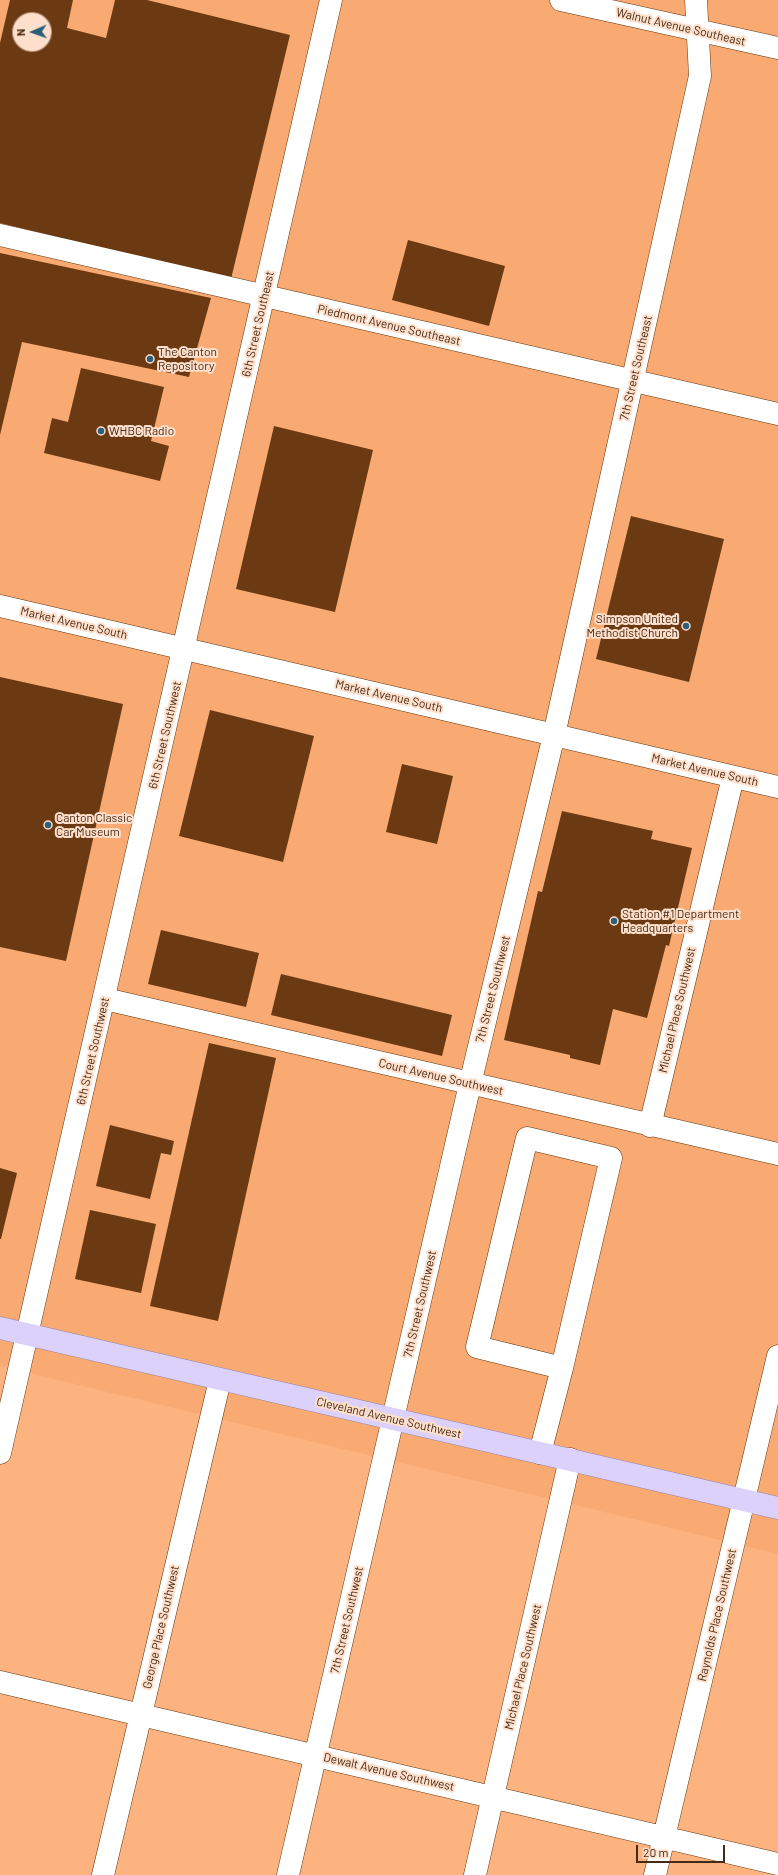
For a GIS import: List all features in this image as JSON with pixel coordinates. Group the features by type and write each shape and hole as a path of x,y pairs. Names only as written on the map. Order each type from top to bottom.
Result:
{"main road":[{"name":"Cleveland Avenue Southwest","path":"0,1328 778,1508"}],"street":[{"name":"6th Street Southeast","path":"184,648 331,0"},
{"name":"Walnut Avenue Southeast","path":"561,0 778,48"},
{"name":"7th Street Southeast","path":"554,735 700,76 696,0"},
{"name":"Piedmont Avenue Southeast","path":"0,235 264,297 778,414"},
{"name":"Market Avenue South","path":"0,606 778,787"},
{"name":"6th Street Southwest","path":"0,1453 184,648"},
{"name":"7th Street Southwest","path":"288,1875 470,1084 554,735"},
{"name":"Michael Place Southwest","path":"650,1126 733,777"},
{"name":"Court Avenue Southwest","path":"105,999 650,1126 778,1154"},
{"path":"540,1453 562,1368 611,1158 527,1138 477,1347 562,1368"},
{"name":"Raynolds Place Southwest","path":"655,1875 778,1356"},
{"name":"George Place Southwest","path":"103,1875 220,1380"},
{"name":"Michael Place Southwest","path":"475,1875 570,1459"},
{"name":"Dewalt Avenue Southwest","path":"0,1682 141,1716 494,1796 778,1864"}],"shaded area":[{"path":"0,0 778,0 778,1554 0,1366"}],"building":[{"path":"10,0 73,0 67,28 106,38 115,0 147,0 290,35 231,279 0,223 0,43"},
{"path":"408,240 505,266 489,326 392,300"},
{"name":"The Canton Repository","path":"0,253 211,298 189,377 22,342 0,435"},
{"name":"WHBC Radio","path":"81,368 164,387 151,441 169,446 160,481 44,453 52,418 68,422"},
{"path":"274,426 373,450 335,612 236,589"},
{"path":"631,516 724,539 689,682 596,659"},
{"name":"Canton Classic Car Museum","path":"0,677 123,704 66,961 0,947"},
{"path":"210,710 314,736 283,862 179,836"},
{"path":"402,764 453,776 437,844 386,832"},
{"path":"562,811 653,831 651,839 692,848 669,946 666,945 647,1018 613,1009 600,1065 570,1058 570,1055 504,1040 538,891 542,892"},
{"path":"161,930 259,953 246,1007 148,984"},
{"path":"281,974 452,1015 442,1056 271,1015"},
{"path":"209,1043 276,1058 218,1321 150,1306"},
{"path":"110,1125 174,1141 171,1155 161,1153 150,1199 96,1186"},
{"path":"0,1168 17,1173 1,1239 0,1239"},
{"path":"90,1210 156,1224 141,1293 75,1279"}],"place":[{"name":"The Canton Repository","path":"150,359"},
{"name":"WHBC Radio","path":"101,431"},
{"name":"Simpson United Methodist Church","path":"686,626"},
{"name":"Canton Classic Car Museum","path":"48,825"},
{"name":"Station #1 Department Headquarters","path":"614,921"}]}
